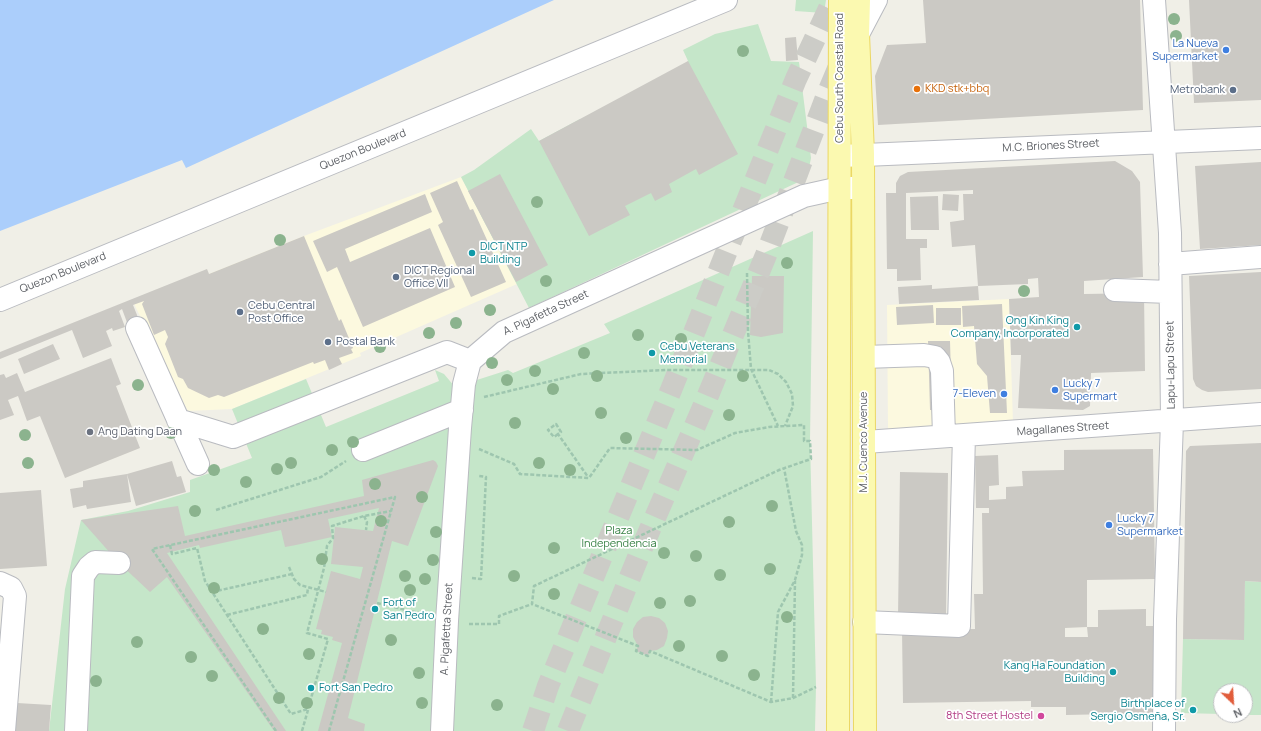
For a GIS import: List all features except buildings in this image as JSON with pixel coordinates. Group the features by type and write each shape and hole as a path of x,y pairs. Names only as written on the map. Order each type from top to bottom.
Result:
{"main road":[{"name":"Cebu South Coastal Road","path":"840,0 839,71 841,156"},
{"name":"Cebu South Coastal Road","path":"859,0 858,34 863,154"},
{"name":"M.J. Cuenco Avenue","path":"863,154 865,731"},
{"path":"838,731 841,156"}],"street":[{"name":"Quezon Boulevard","path":"0,300 726,0"},
{"path":"839,71 876,0"},
{"name":"Lapu-Lapu Street","path":"1154,0 1164,143 1170,264 1172,421 1165,619 1164,731"},
{"name":"M.C. Briones Street","path":"841,156 1137,142 1164,143 1261,138"},
{"name":"A. Pigafetta Street","path":"442,731 447,620 462,410 464,384 470,361 504,332 804,196 840,188 862,188"},
{"path":"1170,264 1261,257"},
{"path":"1115,290 1170,292"},
{"path":"137,328 198,464"},
{"path":"178,420 233,436 447,352 470,361"},
{"path":"864,357 924,355 935,357 939,362 954,435 959,626 864,622"},
{"path":"363,450 462,410"},
{"name":"Magallanes Street","path":"865,442 1261,414"},
{"path":"76,731 83,576 89,567 95,562 119,563"},
{"path":"0,583 11,588 15,596 4,731"}],"path":[{"path":"747,273 748,331 751,369 778,426"},
{"path":"483,398 581,374 666,370 769,370 778,374 786,382 792,394 793,406 786,426"},
{"path":"556,424 561,432 558,434 554,437 548,430 556,424"},
{"path":"532,604 534,586 784,468 811,459 810,441 804,441 804,425 778,426 735,433 697,450 610,448 589,478"},
{"path":"558,434 589,478"},
{"path":"477,448 514,464 520,474 589,478"},
{"path":"216,510 321,477 363,450"},
{"path":"771,702 778,612 795,580 802,555 802,545 796,531 784,468"},
{"path":"276,731 152,549 395,497 329,731"},
{"path":"302,731 328,639 307,633 324,568 327,546 333,538 332,526 364,516 391,511"},
{"path":"364,516 367,522 366,530"},
{"path":"170,545 172,554 197,548 205,581 291,714 308,710"},
{"path":"200,561 205,559"},
{"path":"289,567 292,574 300,584 308,588 326,592"},
{"path":"212,592 292,574"},
{"path":"793,698 795,580"},
{"path":"227,615 307,595 308,588"},
{"path":"377,603 466,624 499,624 499,616 532,604 638,646 636,651 648,656 650,651 771,702 793,698 816,686 816,694"}],"shaded area":[{"path":"461,177 517,284 360,353 361,356 232,409 188,411 134,304 304,236"},
{"path":"1009,299 1013,423 888,429 887,305"}],"green space":[{"path":"796,0 826,0 824,13 795,11"},
{"path":"758,24 771,61 799,62 811,158 807,178 529,308 461,177 474,170 531,129 539,141 580,119 605,164 688,61 683,50 715,34"},
{"name":"Plaza Independencia","path":"813,231 810,441 816,686 815,731 49,731 65,589 81,520 128,511 190,492 190,480 252,458 232,409 306,379 326,427 439,381 435,370 444,374 455,387 508,370 513,373 610,333 604,324"},
{"path":"1245,581 1261,582 1261,715 1253,715 1253,683 1213,683 1213,714 1181,713 1183,639 1243,640"}],"water":[{"path":"0,0 554,0 186,168 182,160 0,231"}],"tunnel":[{"path":"533,731 548,686 671,390 796,79 833,0"},
{"path":"568,731 641,550 704,405 766,255 840,64"}],"place":[{"name":"La Nueva Supermarket","path":"1226,50"},
{"name":"KKD stk+bbq","path":"917,89"},
{"name":"Metrobank","path":"1233,90"},
{"name":"DICT NTP Building","path":"472,253"},
{"name":"DICT Regional Office VII","path":"396,277"},
{"name":"Cebu Central Post Office","path":"240,312"},
{"name":"Ong Kin King Company, Incorporated","path":"1077,327"},
{"name":"Postal Bank","path":"328,342"},
{"name":"Cebu Veterans Memorial","path":"652,353"},
{"name":"Lucky 7 Supermart","path":"1055,390"},
{"name":"7-Eleven","path":"1004,394"},
{"name":"Ang Dating Daan","path":"90,432"},
{"name":"Lucky 7 Supermarket","path":"1109,525"},
{"name":"Fort of San Pedro","path":"375,609"},
{"name":"Kang Ha Foundation Building","path":"1113,672"},
{"name":"Fort San Pedro","path":"311,688"},
{"name":"Birthplace of Sergio Osmeña, Sr.","path":"1193,710"},
{"name":"8th Street Hostel","path":"1041,716"}]}
